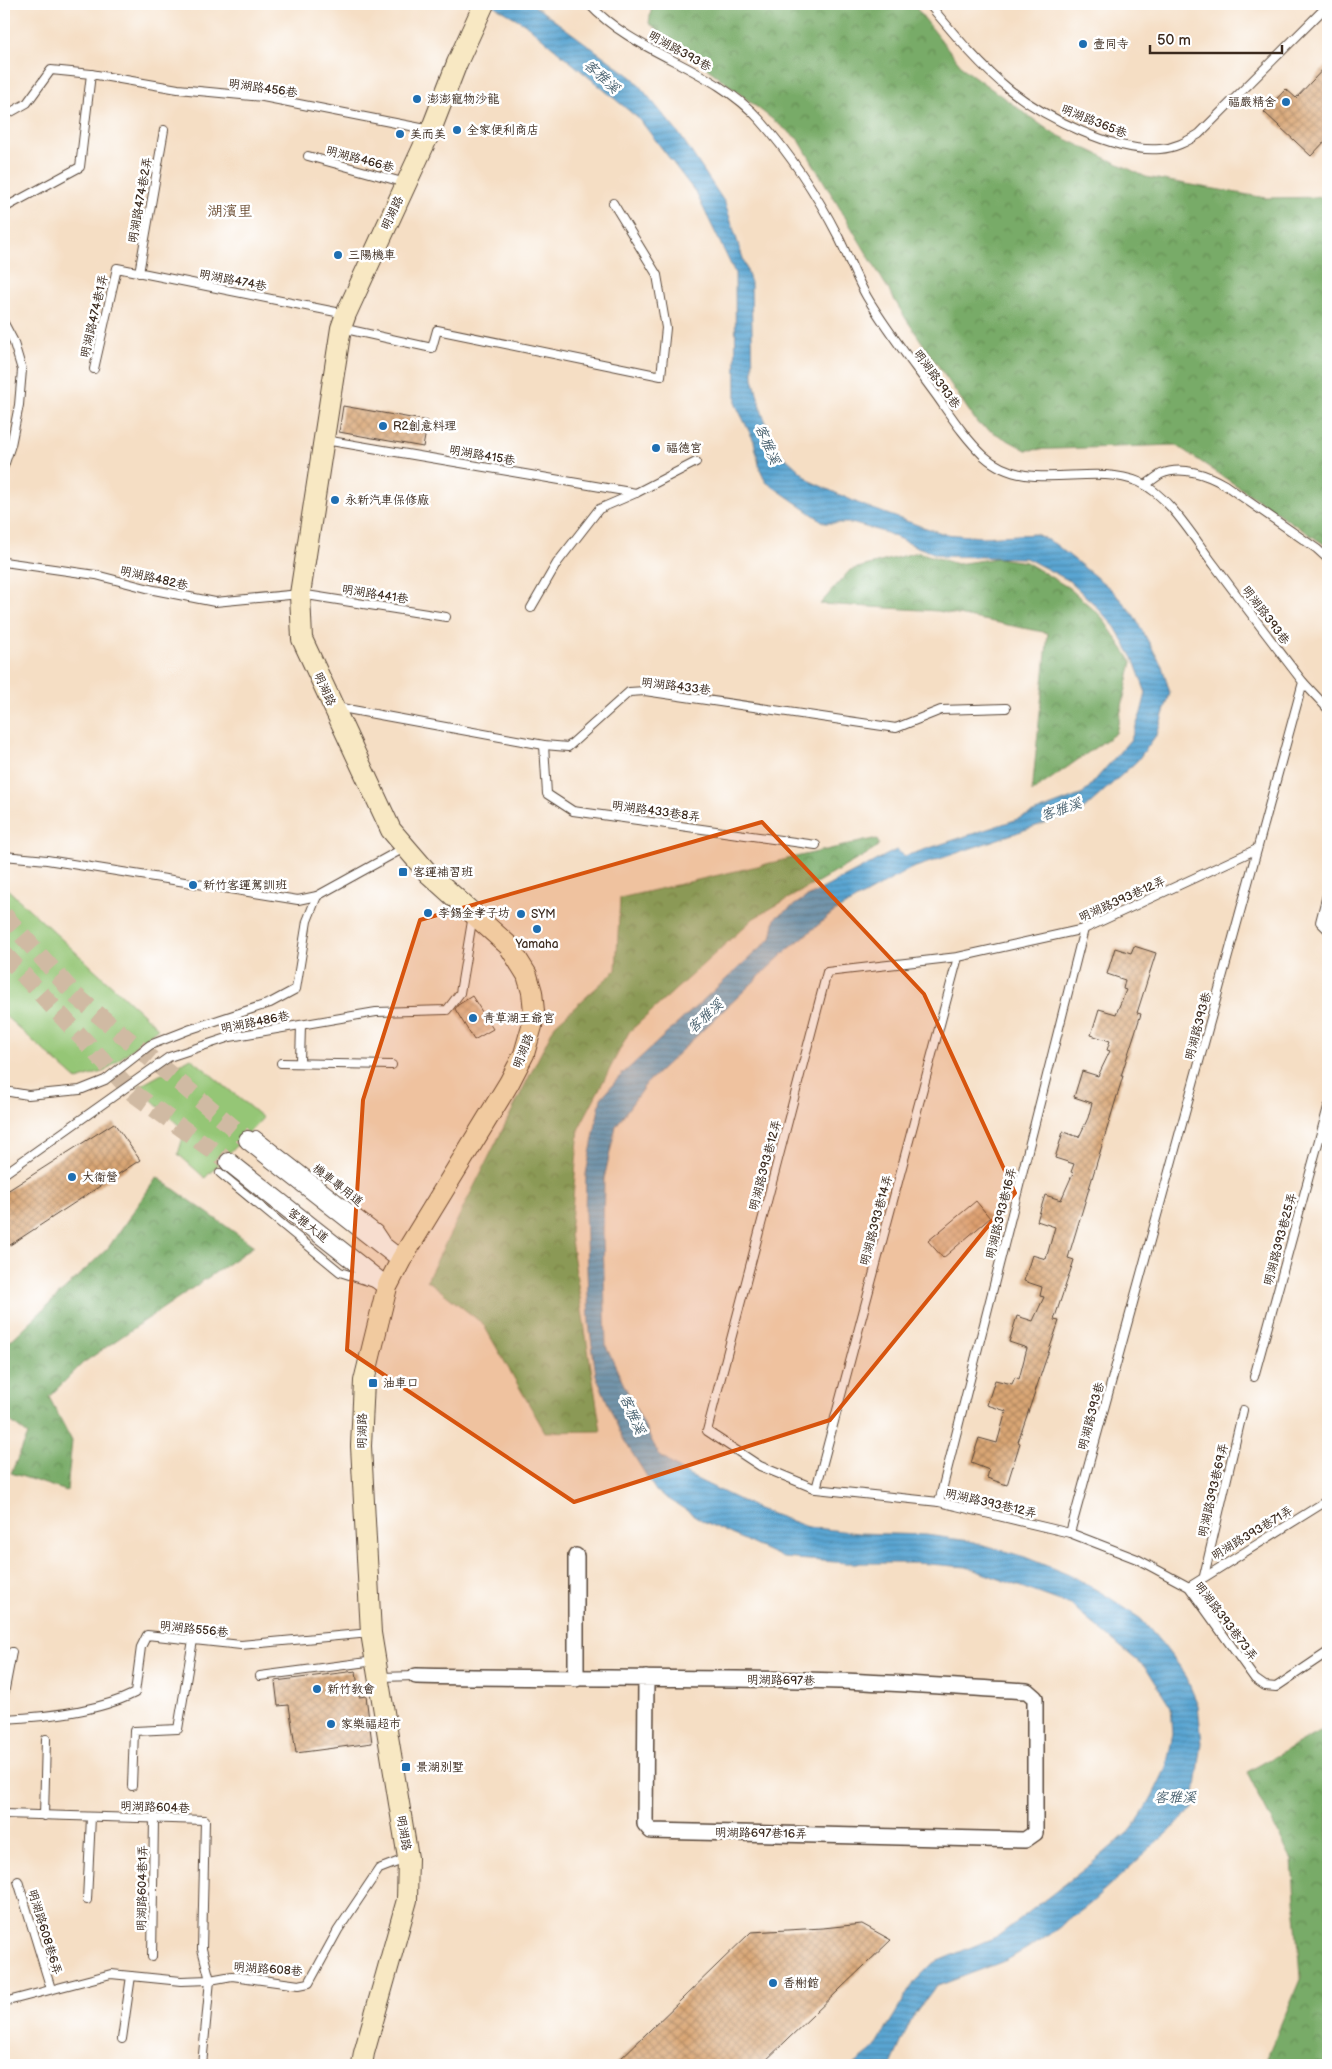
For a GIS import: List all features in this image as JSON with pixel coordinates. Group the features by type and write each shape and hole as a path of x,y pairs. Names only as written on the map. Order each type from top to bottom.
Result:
{"main road":[{"name":"明湖路","path":"362,2065 407,1900 408,1858 372,1633 361,1446 364,1381 386,1287 509,1082 524,1054 534,1011 532,992 522,966 510,946 428,874 392,830 302,639 300,594 323,439 344,321 431,130 457,63 484,4"}],"street":[{"path":"252,1137 401,1260"},
{"name":"客雅大道","path":"225,1168 386,1287"},
{"path":"576,1556 576,1679"},
{"name":"明湖路697巷","path":"416,1676 840,1681 1027,1691 1035,1698 1035,1833 1025,1840"},
{"name":"明湖路697巷16弄","path":"646,1678 645,1824 652,1830 1025,1840"}],"lane":[{"name":"明湖路393巷","path":"589,4 612,26 711,81 735,97 758,118 779,144 815,196 838,236 866,295 886,326 959,428 984,456 996,466 1025,476 1115,477 1145,485 1175,514 1303,682 1070,1533"},
{"name":"明湖路365巷","path":"929,4 965,46 1010,90 1062,122 1123,147 1159,149 1181,145 1199,134 1328,5"},
{"name":"明湖路456巷","path":"4,116 27,103 51,70 92,74 178,89 263,97 431,130"},
{"path":"4,208 80,167 92,74"},
{"name":"明湖路474巷2弄","path":"139,273 164,130"},
{"name":"明湖路466巷","path":"308,156 406,183"},
{"name":"明湖路474巷","path":"117,268 344,321 432,348 437,330 661,376 666,328 657,274 613,203"},
{"name":"明湖路474巷1弄","path":"94,368 117,268"},
{"path":"4,323 13,340 22,370 19,405 11,446 4,466"},
{"name":"明湖路415巷","path":"323,439 636,494"},
{"path":"531,608 557,563 599,509 636,494 696,462"},
{"path":"1145,485 1162,474 1174,472 1186,472 1212,478 1226,485 1310,544 1328,560"},
{"name":"明湖路482巷","path":"4,562 96,575 154,590 215,602 300,594"},
{"name":"明湖路441巷","path":"300,594 446,617"},
{"path":"1303,682 1328,709"},
{"name":"明湖路433巷","path":"332,706 544,745 568,747 629,692 645,691 896,728 941,710 1006,708"},
{"name":"明湖路433巷8弄","path":"544,745 547,794 573,811 816,845"},
{"path":"4,856 47,860 298,900 317,896 405,847"},
{"name":"明湖路393巷12弄","path":"1070,1533 939,1502 816,1489 760,1466 707,1431 822,991 828,972 958,957 1084,929 1257,850"},
{"path":"1328,891 1320,922 1328,930"},
{"path":"4,1090 28,1096 80,1090 105,1080 150,1045 270,1003 296,989 307,921 317,896"},
{"name":"明湖路486巷","path":"4,1174 169,1057 230,1037 376,1012 447,1010 460,993 473,913"},
{"name":"明湖路393巷16弄","path":"939,1502 1084,929"},
{"name":"明湖路393巷14弄","path":"816,1489 958,957"},
{"path":"300,1062 301,1025"},
{"path":"281,1063 392,1065"},
{"name":"明湖路393巷25弄","path":"1254,1377 1328,1107"},
{"name":"明湖路393巷69弄","path":"1204,1576 1244,1410"},
{"name":"明湖路393巷71弄","path":"1189,1587 1328,1500"},
{"name":"明湖路393巷73弄","path":"1070,1533 1137,1559 1189,1587 1255,1679 1260,1683 1270,1687 1276,1686 1328,1652"},
{"name":"明湖路556巷","path":"4,1719 79,1711 117,1702 135,1693 141,1647 147,1635 241,1645 372,1633"},
{"path":"132,1786 134,1731 178,1729 193,1640"},
{"path":"4,1694 12,1652"},
{"name":"明湖路697巷","path":"260,1676 377,1669 416,1676"},
{"path":"44,1816 46,1739"},
{"name":"明湖路604巷","path":"4,1814 205,1820 202,1949 210,1980"},
{"path":"86,1900 90,1817"},
{"name":"明湖路604巷1弄","path":"152,1957 154,1818"},
{"name":"明湖路608巷","path":"4,2002 111,1974 181,1980 210,1980 232,1976 299,1985 309,1983 338,1930 378,1869 408,1858"},
{"name":"明湖路608巷6弄","path":"18,1881 51,1989"},
{"path":"122,2039 131,1976"},
{"path":"202,2065 210,1980"}],"highlighted area":[{"path":"762,822 924,994 1015,1193 830,1420 574,1502 347,1350 363,1100 420,920"}],"green space":[{"path":"652,4 913,4 964,69 1051,132 1146,177 1266,198 1328,197 1328,547 1176,445 1026,450 978,424 906,319 799,140 649,23"},
{"path":"918,552 957,564 997,558 1026,562 1069,588 1101,616 1132,662 1116,733 1032,792 1048,633 938,611 820,604 850,570"},
{"path":"873,839 877,840 879,844 874,850 754,918 629,1032 579,1128 570,1234 601,1431 545,1432 483,1324 427,1280 555,1025 616,970 620,898"},
{"path":"4,886 158,1028 105,1071 77,1080 4,1015"},
{"path":"191,1058 263,1118 205,1178 178,1154 185,1131 138,1087"},
{"path":"157,1177 254,1246 83,1363 49,1397 72,1441 67,1491 11,1473 28,1435 4,1416 4,1347 108,1248"},
{"path":"1328,1727 1328,2065 1264,2065 1301,1977 1292,1861 1247,1772"}],"water":[{"name":"客雅溪","path":"491,4 532,4 633,78 680,135 725,203 751,283 753,378 762,412 776,449 812,482 862,505 920,526 945,534 981,537 1036,534 1055,544 1112,590 1133,614 1162,666 1170,693 1157,734 1137,761 1083,810 910,869 834,912 784,953 646,1084 616,1126 604,1179 603,1237 606,1346 659,1455 688,1475 758,1509 808,1527 858,1533 926,1535 970,1541 1025,1557 1074,1577 1141,1619 1184,1672 1198,1705 1202,1743 1193,1809 1090,1904 1048,1936 1007,1960 935,1987 912,2018 891,2065 854,2065 874,2049 915,1981 933,1963 998,1936 1091,1864 1132,1829 1148,1805 1166,1768 1173,1734 1171,1707 1147,1669 1071,1605 966,1567 917,1563 847,1563 783,1558 703,1521 656,1491 622,1437 596,1375 589,1323 585,1213 586,1174 601,1098 620,1076 771,938 775,918 805,898 896,850 905,856 1012,821 1083,794 1131,739 1146,693 1133,658 1115,627 1068,580 1026,558 942,556 887,533 851,523 825,523 766,482 760,469 754,441 736,405 735,273 696,193 640,120 524,23"}],"building":[{"name":"福嚴精舍","path":"1328,64 1328,138 1311,156 1264,112 1286,89 1296,98"},
{"name":"R2創意料理","path":"343,406 428,421 423,447 339,432"},
{"path":"1134,946 1156,953 1137,1013 1141,1014 1068,1258 1074,1260 1054,1320 1059,1321 1018,1442 1020,1443 1007,1485 987,1478 989,1470 971,1463 979,1438 997,1443 1006,1411 987,1405 995,1380 1012,1384 1015,1377 1019,1379 1027,1348 1009,1342 1017,1316 1033,1321 1044,1297 1040,1296 1042,1287 1024,1281 1032,1255 1046,1259 1055,1227 1037,1221 1045,1195 1061,1200 1073,1173 1071,1172 1074,1164 1055,1158 1063,1132 1079,1137 1088,1118 1092,1103 1074,1097 1082,1071 1098,1076 1110,1051 1107,1050 1110,1041 1091,1035 1099,1009 1116,1014 1126,990 1123,989 1125,980 1107,974 1115,948 1131,953"},
{"name":"青草湖王爺宮","path":"472,996 493,1029 474,1040 455,1009"},
{"name":"大衛營","path":"114,1123 140,1160 4,1249 4,1193"},
{"path":"976,1201 990,1218 943,1258 928,1241"},
{"name":"家樂福超市","path":"356,1671 359,1697 366,1696 372,1743 296,1753 289,1705 278,1706 275,1681"},
{"name":"香榭館","path":"862,1924 891,1940 761,2065 614,2065 751,1932"}],"tunnel":[{"path":"4,915 76,996 248,1140"},
{"path":"4,954 133,1093 229,1162"}],"place":[{"name":"壹同寺","path":"1083,44"},
{"name":"澎澎寵物沙龍","path":"417,99"},
{"name":"福嚴精舍","path":"1286,102"},
{"name":"全家便利商店","path":"457,130"},
{"name":"美而美","path":"400,134"},
{"name":"三陽機車","path":"338,255"},
{"name":"R2創意料理","path":"383,426"},
{"name":"福德宮","path":"656,448"},
{"name":"永新汽車保修廠","path":"335,500"},
{"name":"客運補習班","path":"403,872"},
{"name":"新竹客運駕訓班","path":"193,885"},
{"name":"李錫金孝子坊","path":"428,913"},
{"name":"SYM","path":"521,914"},
{"name":"Yamaha","path":"537,929"},
{"name":"青草湖王爺宮","path":"473,1018"},
{"name":"大衛營","path":"72,1177"},
{"name":"油車口","path":"373,1383"},
{"name":"新竹教會","path":"317,1689"},
{"name":"家樂福超市","path":"331,1724"},
{"name":"景湖別墅","path":"406,1767"},
{"name":"香榭館","path":"773,1983"}],"district":[{"name":"湖濱里","path":"230,211"}]}
